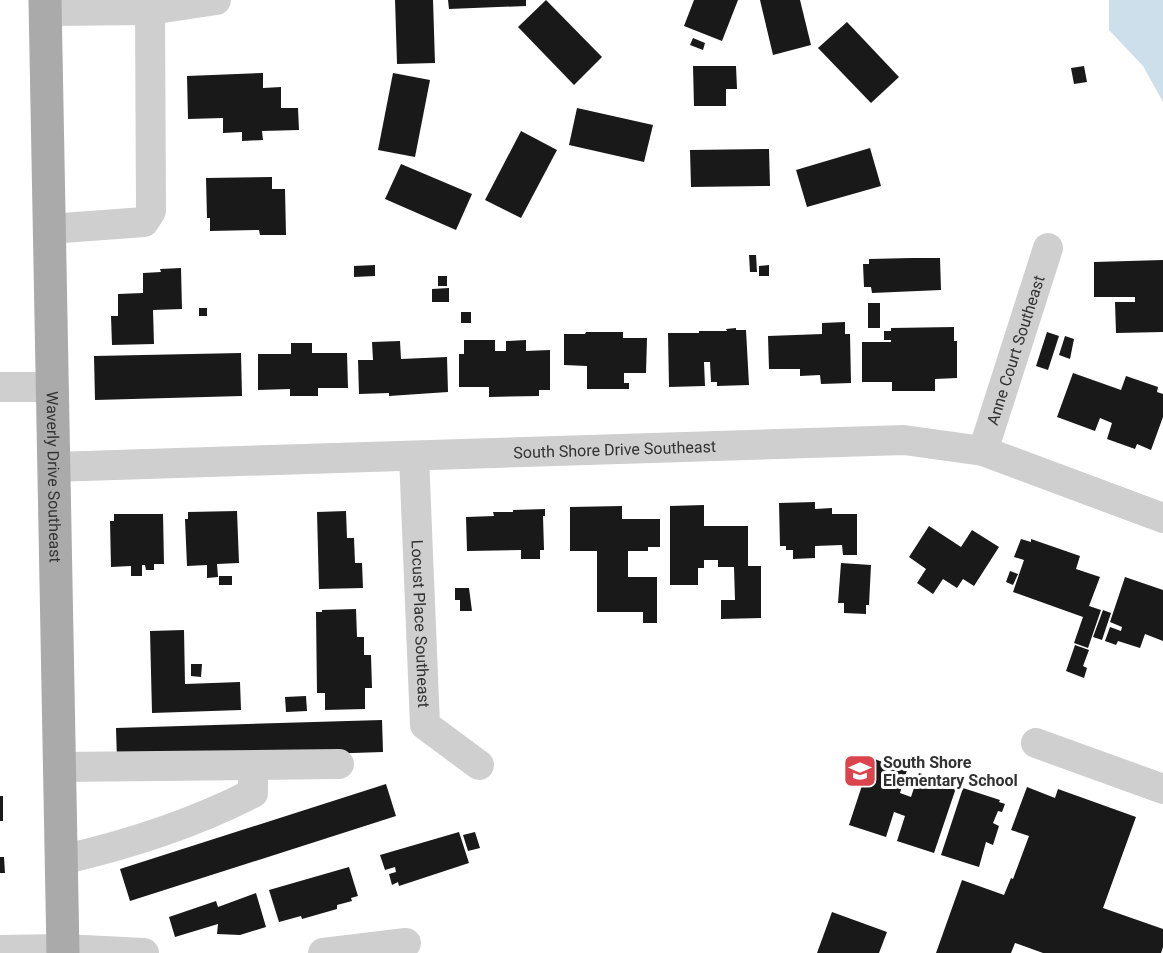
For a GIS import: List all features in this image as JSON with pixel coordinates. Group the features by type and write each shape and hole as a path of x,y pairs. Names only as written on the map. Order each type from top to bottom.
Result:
{"main road":[{"name":"Waverly Drive Southeast","path":"46,5 63,951"}],"street":[{"path":"46,5 150,10 208,1"},
{"path":"49,229 144,222 151,211 150,10"},
{"name":"Anne Court Southeast","path":"983,451 1048,248"},
{"path":"0,387 52,387"},
{"name":"South Shore Drive Southeast","path":"53,467 904,440 983,451 1163,518"},
{"name":"Locust Place Southeast","path":"414,456 424,725 479,765"},
{"path":"1035,742 1163,789"},
{"path":"60,767 339,764"},
{"path":"61,860 113,848 216,812 254,794 254,766"},
{"path":"323,953 406,943"},
{"path":"0,950 144,953"}],"water":[{"path":"1109,0 1163,0 1163,102 1143,66 1109,30"}],"building":[{"path":"395,0 433,0 435,63 397,64"},
{"path":"448,0 526,0 526,6 449,9"},
{"path":"546,0 602,57 574,85 518,27"},
{"path":"694,0 738,0 722,41 684,26"},
{"path":"760,0 800,0 811,45 773,55"},
{"path":"847,22 899,77 871,103 818,48"},
{"path":"693,38 705,43 703,50 690,45"},
{"path":"693,66 736,66 737,89 726,89 726,106 694,106"},
{"path":"1084,66 1087,82 1074,84 1071,68"},
{"path":"263,73 263,88 281,87 281,108 298,108 299,130 262,131 263,140 242,141 242,132 223,133 223,118 188,119 187,76"},
{"path":"393,73 430,80 415,157 378,150"},
{"path":"577,108 653,125 644,162 569,145"},
{"path":"521,131 557,150 521,218 485,200"},
{"path":"870,148 881,186 807,207 796,170"},
{"path":"769,149 770,186 691,187 690,150"},
{"path":"401,164 472,194 456,230 385,199"},
{"path":"272,177 272,189 285,189 286,235 260,235 259,230 210,231 210,218 207,218 206,178"},
{"path":"749,255 756,255 757,272 750,272"},
{"path":"940,258 941,290 872,293 871,287 864,287 863,264 869,264 869,259"},
{"path":"1163,260 1163,332 1116,333 1115,302 1135,302 1135,297 1094,297 1094,262"},
{"path":"375,265 375,276 354,277 354,266"},
{"path":"769,265 769,276 759,276 759,266"},
{"path":"181,268 182,309 153,310 154,344 112,345 111,316 118,316 118,294 143,293 143,273"},
{"path":"438,276 447,276 447,286 438,286"},
{"path":"449,288 449,302 432,302 432,289"},
{"path":"868,303 880,303 880,328 868,328"},
{"path":"199,308 207,308 207,316 199,316"},
{"path":"461,312 471,312 471,323 461,323"},
{"path":"845,322 845,334 850,334 851,383 821,384 820,375 800,376 800,369 769,369 768,336 822,334 822,323"},
{"path":"954,327 954,341 957,341 957,378 935,379 935,391 892,391 892,382 862,382 862,342 891,342 891,340 884,340 884,331 891,331 891,328"},
{"path":"736,328 736,330 746,330 749,385 717,386 717,382 711,382 710,362 704,362 705,386 669,387 668,333 727,331 726,329"},
{"path":"586,332 623,332 623,338 647,338 646,373 624,373 624,383 629,383 629,389 587,389 587,366 564,365 564,334 585,334"},
{"path":"1047,332 1059,336 1048,370 1036,366"},
{"path":"1065,336 1074,339 1070,359 1059,355"},
{"path":"464,340 495,340 495,351 506,351 506,341 526,340 526,351 550,350 550,390 539,390 539,396 489,397 489,387 459,387 459,354 464,354"},
{"path":"400,341 401,359 447,357 448,392 389,396 389,393 359,394 358,360 373,360 372,342"},
{"path":"291,343 312,343 312,353 347,353 348,388 318,388 318,396 290,396 290,389 258,390 258,354 291,354"},
{"path":"241,353 242,396 95,400 94,356"},
{"path":"1073,373 1121,390 1126,376 1158,387 1157,392 1163,394 1163,417 1151,450 1137,444 1135,449 1107,439 1112,423 1100,418 1095,431 1057,417"},
{"path":"815,502 815,509 832,508 832,514 857,514 857,555 843,555 842,545 815,546 815,558 793,559 793,550 786,550 786,546 780,546 779,503"},
{"path":"704,505 704,526 748,526 748,566 761,566 761,618 721,619 721,600 735,600 734,567 718,567 718,560 704,560 704,568 698,568 698,585 670,585 670,506"},
{"path":"622,506 622,519 660,519 660,547 648,547 648,551 628,551 628,577 657,577 657,623 643,623 643,612 597,612 597,551 570,551 570,507"},
{"path":"545,509 545,516 543,516 544,550 540,550 540,559 521,559 521,550 467,551 466,517 494,516 493,512"},
{"path":"237,511 239,563 217,564 218,577 207,578 207,565 187,566 185,519 188,519 188,512"},
{"path":"346,511 347,538 354,538 355,563 362,563 363,588 319,589 317,512"},
{"path":"114,514 163,514 164,564 154,564 154,570 146,570 145,565 142,565 142,576 131,576 131,566 111,567 110,521 114,521"},
{"path":"929,526 961,547 972,530 999,547 974,586 963,579 957,588 943,579 933,594 917,583 926,569 909,557"},
{"path":"1021,539 1031,542 1031,539 1080,556 1076,569 1100,577 1089,606 1101,610 1088,648 1074,643 1083,617 1013,592 1024,560 1014,557"},
{"path":"841,563 871,565 869,605 866,605 866,614 844,613 844,603 838,603"},
{"path":"1010,571 1018,574 1013,585 1006,582"},
{"path":"219,576 232,576 232,585 219,585"},
{"path":"1125,577 1163,590 1163,641 1145,634 1140,648 1118,641 1116,645 1105,641 1110,627 1121,631 1122,627 1110,622"},
{"path":"455,588 469,588 472,611 460,611 460,600 455,600"},
{"path":"356,609 357,637 364,637 364,655 371,655 372,688 365,688 365,709 325,710 325,693 317,693 316,612"},
{"path":"1103,610 1111,613 1102,640 1093,637"},
{"path":"184,630 185,684 240,682 241,710 152,713 150,631"},
{"path":"1075,645 1089,650 1083,666 1087,668 1084,678 1066,671"},
{"path":"191,664 202,664 201,677 191,676"},
{"path":"306,696 307,711 286,712 285,697"},
{"path":"382,720 383,752 117,761 116,728"},
{"path":"871,758 907,770 900,793 911,797 919,773 957,785 934,853 897,841 905,816 894,812 886,837 849,825"},
{"path":"386,784 396,816 130,901 120,869"},
{"path":"1027,787 1055,798 1058,789 1136,817 1103,908 1163,929 1161,953 1043,953 1015,943 1011,953 936,953 962,880 1004,895 1011,878 1013,879 1029,836 1011,830"},
{"path":"963,788 1000,800 999,802 1005,804 1002,812 998,811 993,823 999,826 993,845 986,842 979,867 941,855"},
{"path":"0,796 3,796 3,821 0,821"},
{"path":"459,832 469,863 399,886 398,882 392,885 389,874 396,872 395,867 385,870 380,855"},
{"path":"475,832 480,848 468,851 463,835"},
{"path":"0,857 4,857 5,873 0,873"},
{"path":"349,867 358,896 351,898 352,901 337,905 337,909 302,919 301,916 279,922 269,890"},
{"path":"256,893 266,927 240,935 217,934 218,924 175,937 169,917 216,901 218,907"},
{"path":"832,912 887,932 879,953 817,953"}],"place":[{"name":"South Shore Elementary School","path":"860,771"}]}
